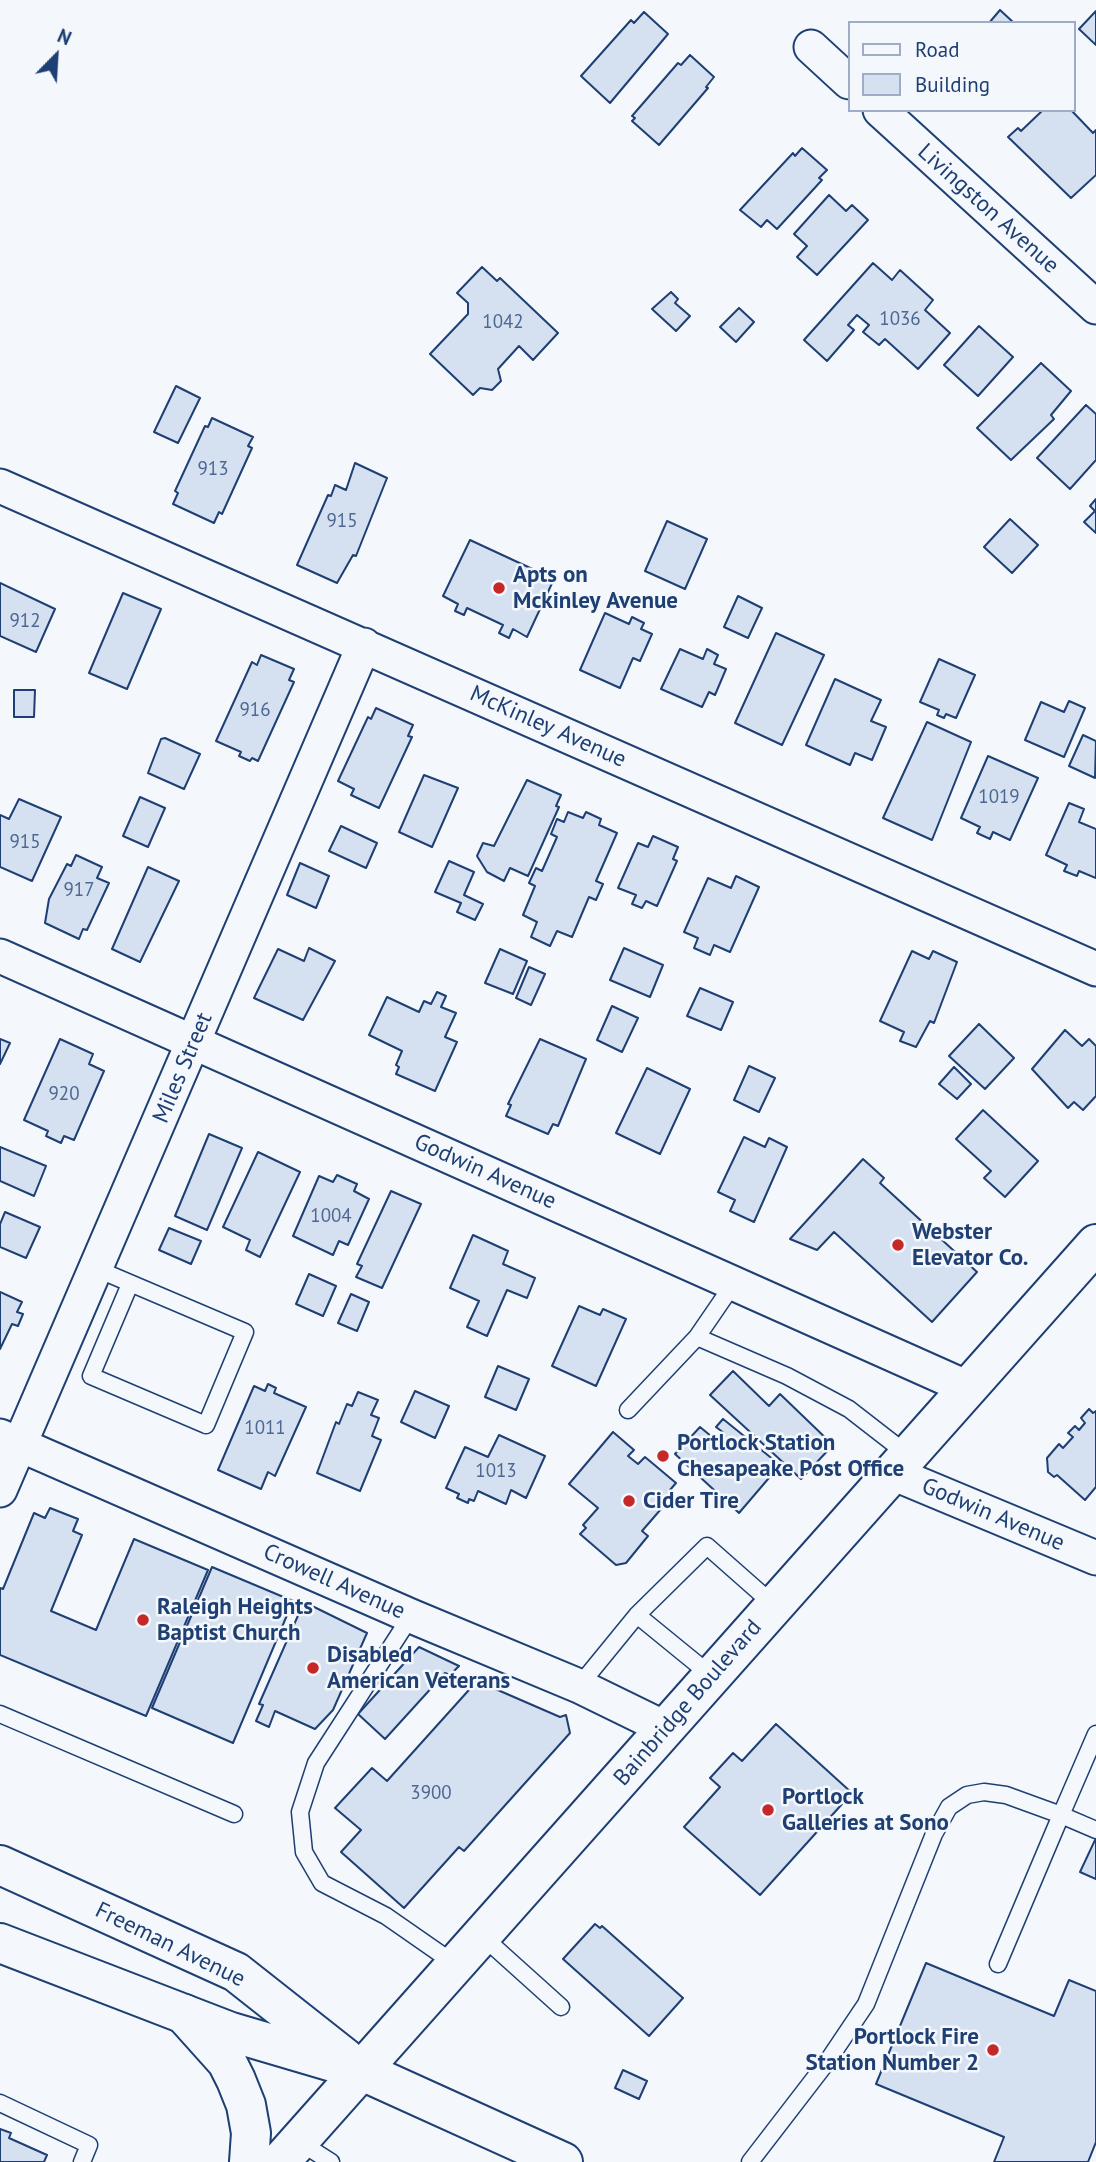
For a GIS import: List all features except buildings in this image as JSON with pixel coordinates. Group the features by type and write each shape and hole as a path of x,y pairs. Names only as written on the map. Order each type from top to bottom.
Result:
{"main road":[{"name":"Bainbridge Boulevard","path":"289,2152 1096,1244"},
{"name":"Freeman Avenue","path":"0,1865 236,1972 360,2070"},
{"name":"Freeman Avenue","path":"0,1943 230,2032 360,2070 545,2158"},
{"path":"184,2014 227,2062 236,2080 246,2105 251,2133 249,2162"}],"street":[{"path":"811,47 848,81"},
{"name":"Livingston Avenue","path":"882,112 1096,307"},
{"name":"McKinley Avenue","path":"0,486 1096,969"},
{"name":"Miles Street","path":"0,1490 11,1440 97,1269 364,645"},
{"name":"Godwin Avenue","path":"0,957 968,1388"},
{"name":"Crowell Avenue","path":"11,1440 411,1616 579,1686 667,1729"},
{"name":"Godwin Avenue","path":"899,1463 1096,1558"}],"lane":[{"path":"97,1269 246,1332 206,1425 91,1376 130,1283"},
{"path":"628,1410 697,1337 734,1283"},
{"path":"697,1337 786,1376 849,1409 899,1463"},
{"path":"579,1686 637,1615 708,1546 775,1606"},
{"path":"637,1615 713,1677"},
{"path":"411,1616 316,1763 300,1812 304,1852 322,1883 386,1916 455,1964"},
{"path":"0,1714 234,1814"},
{"path":"998,1964 1096,1734"},
{"path":"750,2162 866,2004 934,1834 949,1807 967,1795 984,1792 1006,1795 1096,1830"},
{"path":"481,1936 561,2007"},
{"path":"0,2103 89,2145 82,2162"},
{"path":"289,2152 331,2162"}],"place":[{"name":"Apts on Mckinley Avenue","path":"499,588"},
{"name":"Webster Elevator Co.","path":"898,1245"},
{"name":"Portlock Station Chesapeake Post Office","path":"663,1456"},
{"name":"Cider Tire","path":"629,1501"},
{"name":"Raleigh Heights Baptist Church","path":"143,1620"},
{"name":"Disabled American Veterans","path":"313,1668"},
{"name":"Portlock Galleries at Sono","path":"768,1810"},
{"name":"Portlock Fire Station Number 2","path":"993,2050"}]}
